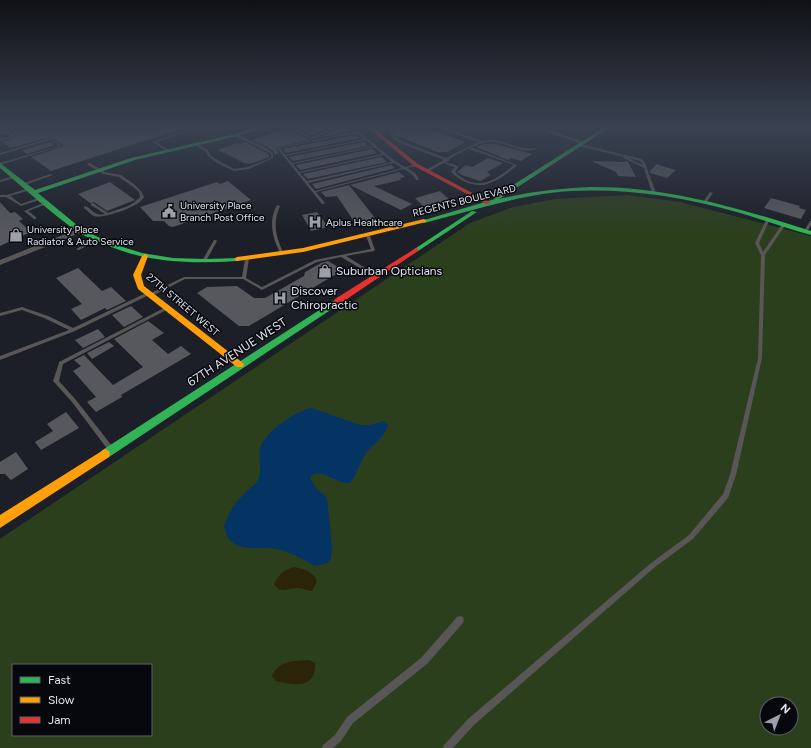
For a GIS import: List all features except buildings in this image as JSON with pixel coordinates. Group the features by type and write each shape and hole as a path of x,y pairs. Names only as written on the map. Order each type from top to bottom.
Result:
{"main road":[{"path":"35,193 127,161"},
{"path":"411,161 488,203"},
{"name":"67TH AVENUE WEST","path":"0,522 555,161"},
{"name":"27TH STREET WEST","path":"2,168 81,231 96,240 145,256 136,275 136,280 150,294 240,365"},
{"path":"529,177 530,183 536,187 558,192"},
{"name":"REGENTS BOULEVARD","path":"145,256 204,261 247,259 282,254 368,236 488,203 558,192 610,190 654,193 705,202 768,219 808,232"}],"street":[{"path":"0,263 81,231"}],"lane":[{"path":"2,168 21,161"},
{"path":"217,161 234,170 248,168 265,161"},
{"path":"288,161 323,203"},
{"path":"291,164 305,161"},
{"path":"298,173 353,161"},
{"path":"427,170 443,162 457,167 453,172 455,175 472,183 482,184 489,182 516,164 507,161"},
{"path":"631,161 645,167 654,193"},
{"path":"306,182 394,162 414,174 417,179"},
{"path":"85,207 97,216 108,214 133,205 141,200 141,194 133,185 120,176 99,170 90,164"},
{"path":"314,192 416,165"},
{"path":"7,196 20,205 35,193 50,175"},
{"path":"0,181 14,177"},
{"path":"0,196 35,193"},
{"path":"35,193 26,211 35,218"},
{"path":"705,202 711,193"},
{"path":"92,204 108,214"},
{"path":"278,206 272,222 282,254"},
{"path":"447,748 471,722 642,575 691,537 726,496 734,475 760,358 763,255 756,243 768,219"},
{"path":"808,232 811,222"},
{"path":"763,255 784,224"},
{"path":"0,358 73,330 184,278 244,278 262,289 316,261 373,250 368,236"},
{"path":"78,249 96,240"},
{"path":"204,261 215,241"},
{"path":"342,256 376,276"},
{"path":"244,278 247,259"},
{"path":"0,315 22,308 46,317 73,330"},
{"path":"111,449 74,401 56,381 61,363 168,308"},
{"path":"326,748 338,738 350,720 424,661 460,620"}],"green space":[{"path":"627,195 680,202 811,236 811,748 0,748 0,539 470,223 513,207 555,199"}],"sand":[{"path":"294,567 308,571 313,575 317,581 312,591 298,588 282,590 276,587 274,584 280,575"},
{"path":"309,660 315,663 312,678 308,682 303,684 290,684 276,681 272,676 278,667 283,664 293,661"}],"water":[{"path":"312,408 360,425 370,425 383,421 388,425 380,439 366,453 350,483 345,483 317,473 313,474 310,478 316,488 327,498 332,547 331,558 328,563 316,566 281,550 238,546 227,536 224,527 235,504 256,484 258,480 260,472 260,450 264,440 290,417"}],"traffic: fast":[{"path":"35,192 127,161"},
{"path":"496,198 555,161"},
{"path":"0,165 81,231 111,245 141,255 173,260 206,261 237,259"},
{"path":"424,221 482,204 526,195 564,190 603,189 656,193 709,203 811,233"},
{"path":"416,250 474,212"},
{"path":"105,454 338,301"}],"traffic: slow":[{"path":"237,259 303,250 424,221"},
{"path":"145,256 137,275 141,287 240,365"},
{"path":"0,522 105,454"}],"traffic: jam":[{"path":"411,161 488,203"},
{"path":"338,301 416,250"}],"place":[{"name":"University Place Branch Post Office","path":"169,211"},
{"name":"Aplus Healthcare","path":"315,222"},
{"name":"University Place Radiator & Auto Service","path":"16,235"},
{"name":"Suburban Opticians","path":"325,271"},
{"name":"Discover Chiropractic","path":"280,298"}]}
